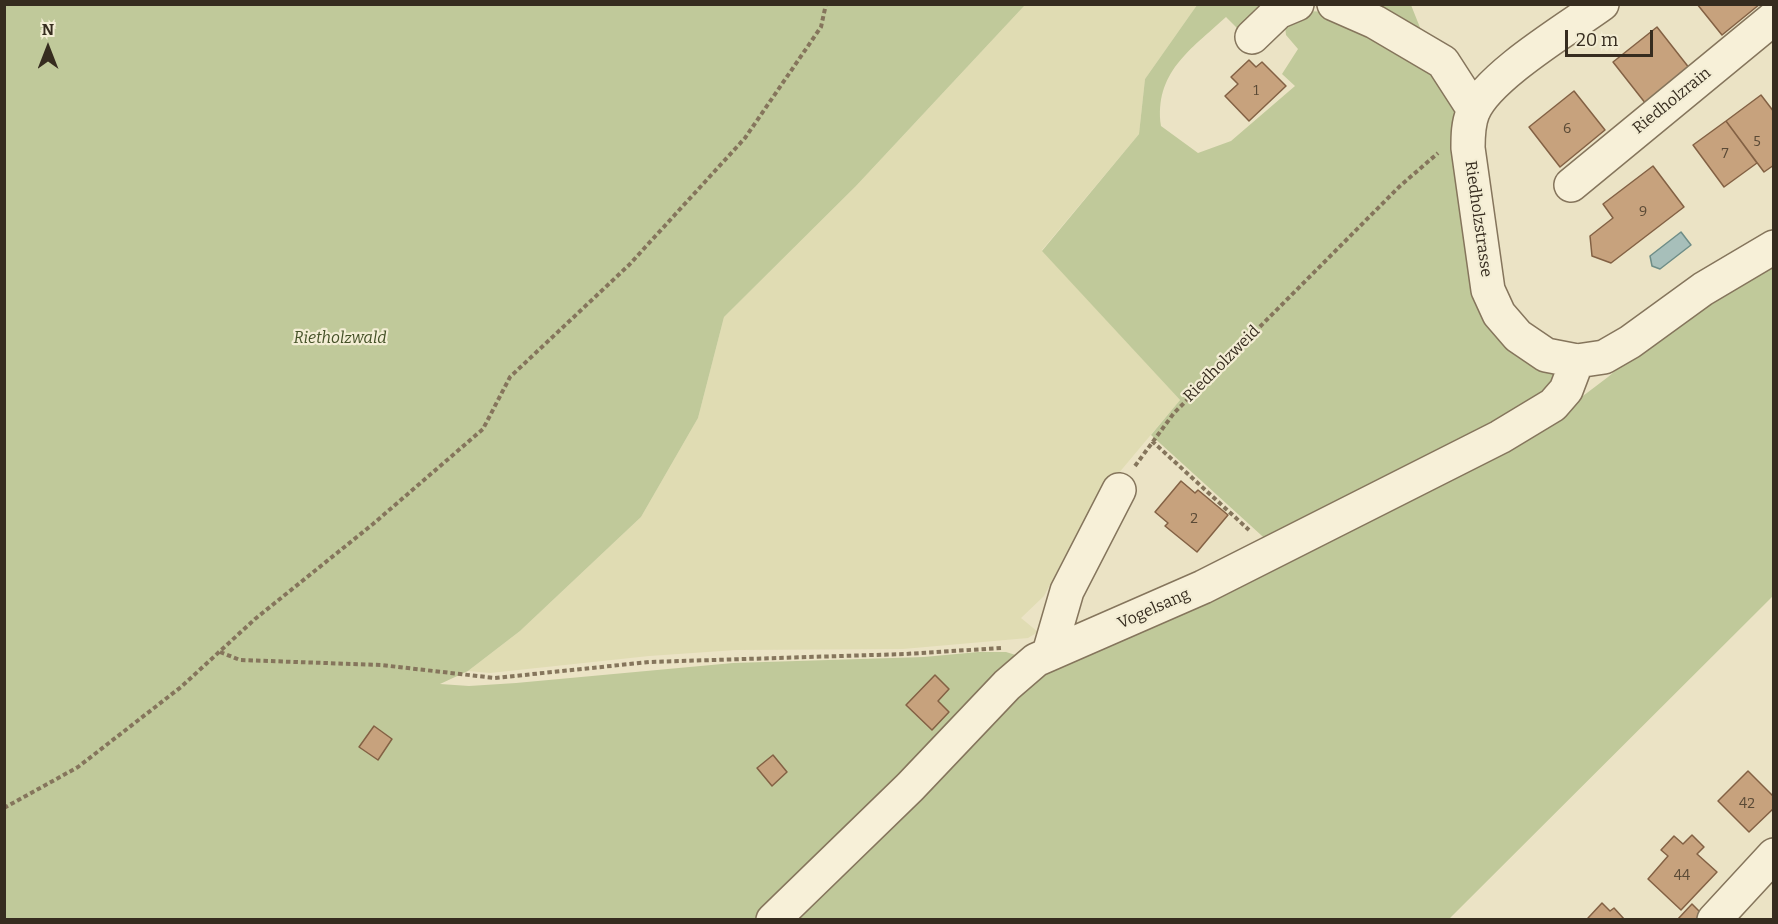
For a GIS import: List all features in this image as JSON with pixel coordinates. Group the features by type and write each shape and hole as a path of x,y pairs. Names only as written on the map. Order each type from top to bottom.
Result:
{"street":[{"path":"1252,37 1278,12 1297,4"},
{"path":"1334,4 1375,22 1443,62 1471,118"},
{"path":"1471,118 1485,93 1516,66 1602,4"},
{"name":"Riedholzrain","path":"1571,185 1773,18"},
{"name":"Riedholzstrasse","path":"1471,118 1468,148 1488,290 1499,314 1518,336 1546,355 1577,361 1604,357 1630,342 1703,289 1773,247"},
{"name":"Vogelsang","path":"773,920 910,787 1007,685 1036,660 1203,587 1500,438 1544,410 1566,390 1577,361"},
{"path":"1049,653 1067,591 1119,490"},
{"path":"1714,920 1773,855"}],"path":[{"path":"4,808 78,767 181,687 255,619 373,524 483,429 510,377 629,265 745,138 820,27 826,4"},
{"name":"Riedholzweid","path":"1119,490 1174,413 1471,118"},
{"path":"1152,441 1273,552"},
{"path":"220,652 240,660 381,665 495,678 649,662 905,654 974,648 1015,648 1049,653"}],"shaded area":[{"path":"1025,5 1197,5 1145,79 1139,134 1042,250 1180,400 1092,505 1044,596 1021,618 1038,632 1028,638 903,649 736,650 649,656 490,673 468,671 520,631 641,517 698,418 724,317 856,186"}],"green space":[{"name":"Rietholzwald","path":"5,5 1025,5 856,186 724,317 698,418 641,517 520,631 468,671 440,684 469,686 516,683 733,663 924,657 978,652 1006,652 1019,656 761,919 5,920"},
{"path":"1197,5 1275,5 1240,31 1226,17 1188,52 1169,77 1160,107 1161,126 1198,153 1231,141 1295,86 1282,74 1298,49 1286,35 1285,26 1304,11 1332,12 1430,64 1454,105 1457,148 1476,290 1553,373 1557,381 1556,391 1272,545 1151,435 1180,400 1042,251 1139,134 1145,79"},
{"path":"1352,5 1411,5 1425,40"},
{"path":"1773,267 1773,596 1449,919 781,920 1015,685 1571,405 1608,377 1670,322"}],"water":[{"path":"1681,232 1691,245 1660,269 1652,266 1650,256"}],"building":[{"path":"1697,4 1760,4 1722,35"},
{"path":"1657,27 1690,69 1646,104 1613,62"},
{"path":"1249,60 1256,67 1262,62 1286,86 1249,121 1225,96 1238,84 1231,77"},
{"path":"1574,91 1605,130 1560,167 1529,127"},
{"path":"1761,95 1774,112 1774,165 1764,172 1726,121"},
{"path":"1726,121 1757,163 1724,187 1693,145"},
{"path":"1653,166 1684,207 1611,263 1592,256 1590,236 1613,218 1603,204"},
{"path":"1181,481 1195,493 1198,490 1228,515 1197,552 1165,526 1168,523 1155,512"},
{"path":"935,675 949,689 938,701 949,712 932,730 906,705"},
{"path":"374,726 392,739 378,760 359,747"},
{"path":"773,755 787,772 772,786 757,768"},
{"path":"1748,771 1774,797 1774,808 1749,832 1718,801"},
{"path":"1692,835 1704,847 1697,854 1717,872 1681,910 1648,879 1668,856 1661,850 1674,836 1683,844"},
{"path":"1602,903 1610,911 1614,908 1625,920 1589,920 1588,918"},
{"path":"1692,904 1702,914 1697,920 1677,920"}]}
